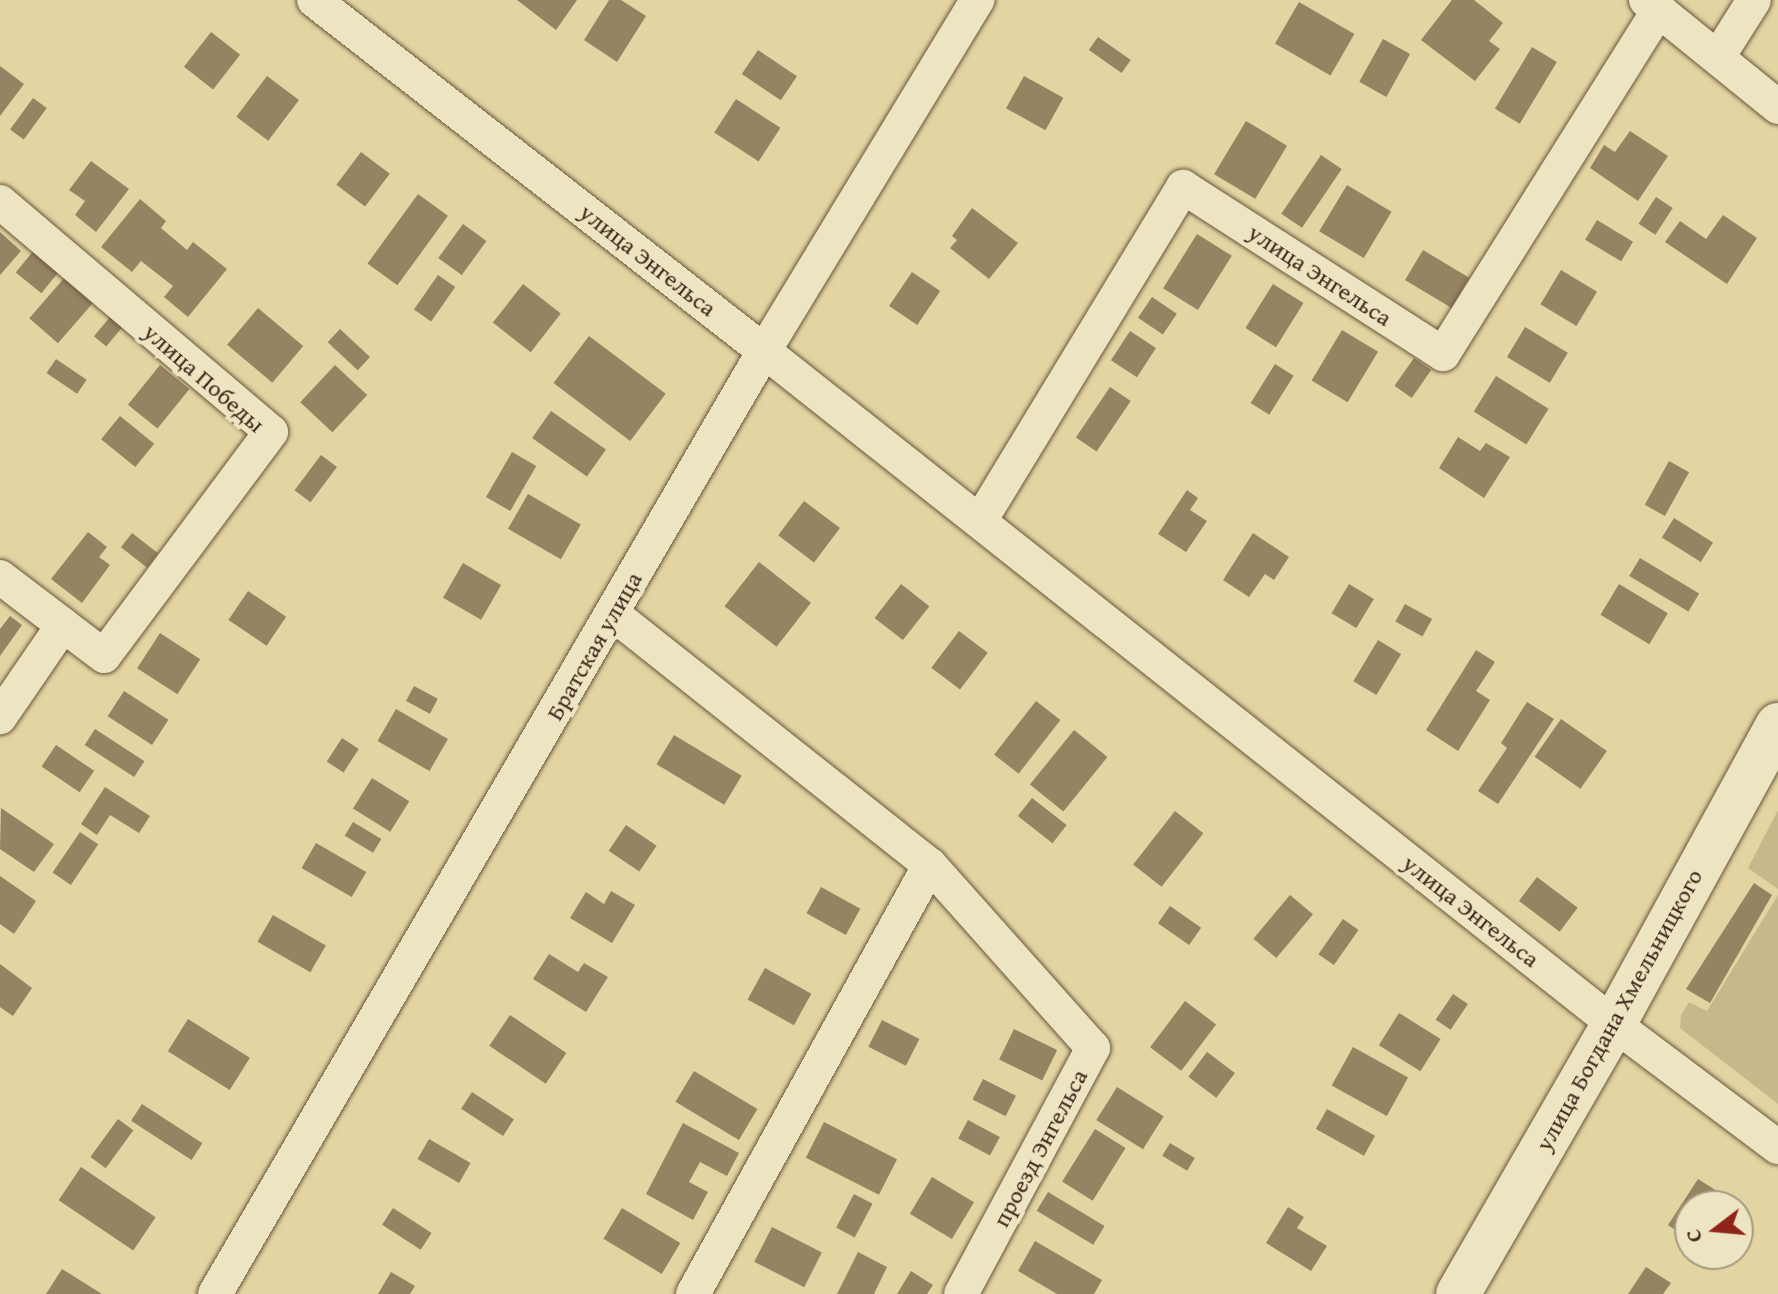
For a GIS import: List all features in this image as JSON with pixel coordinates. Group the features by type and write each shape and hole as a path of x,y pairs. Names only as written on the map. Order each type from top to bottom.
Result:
{"street":[{"name":"улица Энгельса","path":"314,0 980,521 1614,1024 1778,1147"},
{"name":"Братская улица","path":"215,1294 764,351 977,0"},
{"path":"1718,57 1754,0"},
{"name":"улица Энгельса","path":"980,521 1183,187 1443,354 1652,5"},
{"path":"1652,5 1778,107"},
{"name":"улица Победы","path":"0,202 271,432 104,656 0,577"},
{"name":"проезд Энгельса","path":"613,614 930,865 1093,1048 961,1294"},
{"path":"0,717 63,625"},
{"name":"улица Богдана Хмельницкого","path":"1458,1294 1614,1024 1778,725"},
{"path":"693,1294 930,865"}],"shaded area":[{"path":"1778,810 1778,889 1748,868"},
{"path":"1778,895 1778,1104 1680,1028 1681,1015 1689,1002 1707,1011"}],"building":[{"path":"517,0 577,0 556,30"},
{"path":"609,0 621,0 646,16 617,62 584,40"},
{"path":"1452,0 1474,0 1503,23 1489,41 1500,49 1475,81 1421,40"},
{"path":"1299,2 1354,34 1330,76 1275,44"},
{"path":"211,32 240,55 213,89 184,67"},
{"path":"1098,37 1131,60 1122,73 1089,50"},
{"path":"1383,39 1410,54 1386,97 1359,82"},
{"path":"1532,47 1557,62 1520,124 1495,109"},
{"path":"758,50 797,76 781,100 742,74"},
{"path":"0,66 24,84 0,116"},
{"path":"267,76 299,100 268,141 236,117"},
{"path":"1024,76 1063,98 1045,130 1006,108"},
{"path":"33,98 47,108 24,140 10,130"},
{"path":"736,99 780,128 759,161 714,133"},
{"path":"1246,121 1287,146 1255,199 1214,174"},
{"path":"1630,131 1668,156 1638,201 1590,168 1604,145 1615,152"},
{"path":"361,152 390,174 365,206 336,185"},
{"path":"1321,155 1342,169 1302,228 1281,214"},
{"path":"91,161 129,189 96,232 75,215 85,201 69,190"},
{"path":"1347,185 1392,212 1364,258 1319,231"},
{"path":"418,194 448,216 397,285 367,264"},
{"path":"1656,197 1673,208 1655,235 1639,224"},
{"path":"140,199 166,221 161,228 187,250 193,242 227,269 188,317 164,297 173,286 141,261 132,272 101,247"},
{"path":"972,208 1018,243 989,279 950,248 957,240 952,236"},
{"path":"1723,215 1757,238 1727,284 1665,242 1680,221 1706,239"},
{"path":"1597,220 1633,242 1621,261 1585,240"},
{"path":"463,224 486,241 462,275 438,258"},
{"path":"0,232 21,251 0,275"},
{"path":"1197,234 1232,256 1198,310 1163,288"},
{"path":"34,250 60,271 41,293 16,273"},
{"path":"1423,250 1469,278 1451,308 1405,280"},
{"path":"1561,270 1597,292 1576,326 1540,304"},
{"path":"912,272 940,291 917,325 889,306"},
{"path":"438,275 455,287 431,321 414,309"},
{"path":"66,276 95,301 58,343 29,318"},
{"path":"523,284 561,314 531,352 493,323"},
{"path":"1273,284 1304,303 1276,347 1245,328"},
{"path":"1152,297 1177,314 1163,335 1138,318"},
{"path":"258,308 303,346 272,383 227,345"},
{"path":"110,317 122,327 106,346 94,336"},
{"path":"1525,327 1568,353 1550,383 1507,357"},
{"path":"340,329 370,357 358,370 328,342"},
{"path":"1342,330 1378,352 1348,402 1312,381"},
{"path":"1130,331 1156,348 1137,377 1111,360"},
{"path":"589,336 666,394 630,441 553,383"},
{"path":"1414,358 1431,370 1412,398 1394,386"},
{"path":"56,359 87,380 77,394 46,373"},
{"path":"1275,364 1294,376 1269,415 1251,403"},
{"path":"160,365 190,389 157,429 128,405"},
{"path":"335,365 367,395 332,432 300,402"},
{"path":"1496,376 1549,409 1526,444 1474,412"},
{"path":"1110,387 1131,401 1097,452 1076,438"},
{"path":"551,411 606,449 587,476 532,438"},
{"path":"120,416 154,444 135,467 101,439"},
{"path":"1458,437 1480,451 1486,443 1510,457 1484,498 1439,468"},
{"path":"512,452 536,466 510,511 486,497"},
{"path":"321,455 337,467 310,502 295,490"},
{"path":"1669,461 1689,472 1665,516 1645,505"},
{"path":"1187,490 1198,498 1190,510 1207,521 1186,552 1158,534"},
{"path":"528,494 581,524 561,559 508,529"},
{"path":"804,501 840,528 814,562 778,535"},
{"path":"1674,518 1713,542 1701,562 1662,538"},
{"path":"88,532 107,547 99,557 110,565 82,603 51,579"},
{"path":"132,533 158,553 147,568 121,547"},
{"path":"1253,533 1289,557 1274,580 1265,574 1249,597 1223,580"},
{"path":"1640,558 1699,594 1688,612 1629,576"},
{"path":"759,562 811,603 777,647 725,606"},
{"path":"463,563 501,585 481,620 443,598"},
{"path":"901,584 929,606 903,640 875,618"},
{"path":"1349,584 1374,599 1356,628 1331,613"},
{"path":"1619,584 1668,613 1649,644 1600,615"},
{"path":"248,591 286,617 267,646 228,620"},
{"path":"1405,604 1432,619 1422,637 1395,621"},
{"path":"10,616 22,625 0,656 0,629"},
{"path":"959,631 988,653 960,689 931,668"},
{"path":"160,633 200,659 177,694 137,668"},
{"path":"1378,640 1401,654 1376,695 1353,681"},
{"path":"1476,650 1495,662 1476,691 1490,700 1458,751 1426,730"},
{"path":"414,686 438,699 430,714 406,701"},
{"path":"124,691 168,720 152,745 108,716"},
{"path":"1036,701 1060,720 1019,774 994,755"},
{"path":"1527,702 1554,719 1498,804 1478,791 1507,748 1501,743"},
{"path":"396,709 448,739 429,771 378,741"},
{"path":"1561,719 1607,751 1580,789 1535,757"},
{"path":"95,729 144,761 134,777 85,745"},
{"path":"1074,730 1107,757 1063,811 1030,784"},
{"path":"674,735 742,776 724,805 656,764"},
{"path":"342,738 359,749 344,772 327,761"},
{"path":"56,745 94,771 80,792 41,767"},
{"path":"372,778 409,801 390,832 353,809"},
{"path":"105,787 150,816 139,833 110,815 97,835 81,824"},
{"path":"1032,798 1067,825 1053,843 1018,816"},
{"path":"1,808 54,844 34,872 0,849"},
{"path":"1175,811 1203,833 1162,887 1133,865"},
{"path":"353,822 381,839 373,853 345,836"},
{"path":"626,825 657,846 639,871 609,851"},
{"path":"80,832 98,844 71,885 53,873"},
{"path":"316,843 366,872 352,897 302,868"},
{"path":"0,876 36,901 14,934 0,924"},
{"path":"1537,877 1578,908 1560,932 1519,901"},
{"path":"1754,883 1772,895 1710,1003 1686,989"},
{"path":"821,887 860,909 846,935 806,913"},
{"path":"611,891 635,905 612,943 570,918 586,892 604,904"},
{"path":"1290,895 1313,914 1276,958 1253,939"},
{"path":"1170,906 1201,928 1189,945 1158,923"},
{"path":"273,915 326,946 310,972 258,942"},
{"path":"1343,919 1359,930 1334,965 1318,954"},
{"path":"549,954 578,972 584,963 608,977 586,1012 533,979"},
{"path":"0,964 32,988 13,1016 0,1007"},
{"path":"765,968 811,994 794,1025 748,999"},
{"path":"1453,994 1468,1004 1451,1030 1436,1020"},
{"path":"1185,1001 1216,1024 1181,1071 1150,1047"},
{"path":"1399,1013 1441,1039 1420,1071 1379,1045"},
{"path":"510,1015 566,1053 546,1084 489,1046"},
{"path":"188,1019 250,1058 230,1090 168,1051"},
{"path":"882,1020 919,1039 906,1066 868,1047"},
{"path":"1014,1029 1057,1050 1042,1081 999,1060"},
{"path":"1353,1047 1408,1078 1387,1116 1332,1085"},
{"path":"1207,1052 1235,1073 1216,1098 1188,1077"},
{"path":"694,1071 757,1109 739,1140 675,1102"},
{"path":"983,1079 1016,1096 1006,1116 973,1099"},
{"path":"1117,1087 1164,1116 1143,1149 1096,1120"},
{"path":"472,1092 514,1119 503,1136 461,1109"},
{"path":"142,1104 202,1143 191,1160 131,1121"},
{"path":"1327,1109 1375,1136 1364,1156 1316,1129"},
{"path":"118,1119 133,1130 106,1168 90,1157"},
{"path":"968,1120 1000,1137 990,1155 958,1139"},
{"path":"824,1122 897,1159 879,1195 806,1158"},
{"path":"683,1123 739,1153 727,1176 700,1162 689,1182 708,1192 693,1220 646,1194"},
{"path":"1095,1129 1126,1148 1093,1201 1062,1182"},
{"path":"429,1139 471,1163 459,1183 417,1159"},
{"path":"1170,1143 1195,1158 1187,1171 1162,1156"},
{"path":"81,1167 156,1217 133,1250 59,1200"},
{"path":"932,1177 974,1202 952,1239 910,1214"},
{"path":"1698,1179 1715,1190 1691,1190"},
{"path":"1048,1192 1105,1226 1093,1245 1037,1211"},
{"path":"854,1194 873,1204 855,1237 836,1228"},
{"path":"1288,1207 1304,1217 1297,1228 1327,1246 1311,1271 1266,1243"},
{"path":"393,1208 432,1233 421,1250 382,1225"},
{"path":"622,1208 680,1243 662,1274 603,1239"},
{"path":"772,1227 822,1252 804,1287 754,1262"},
{"path":"1035,1241 1102,1280 1094,1294 1057,1294 1018,1271"},
{"path":"858,1252 887,1267 874,1294 837,1294"},
{"path":"1646,1267 1671,1283 1663,1294 1628,1294"},
{"path":"62,1269 102,1294 46,1294"},
{"path":"911,1271 933,1285 927,1294 897,1294"},
{"path":"391,1272 415,1286 410,1294 378,1294"}]}
